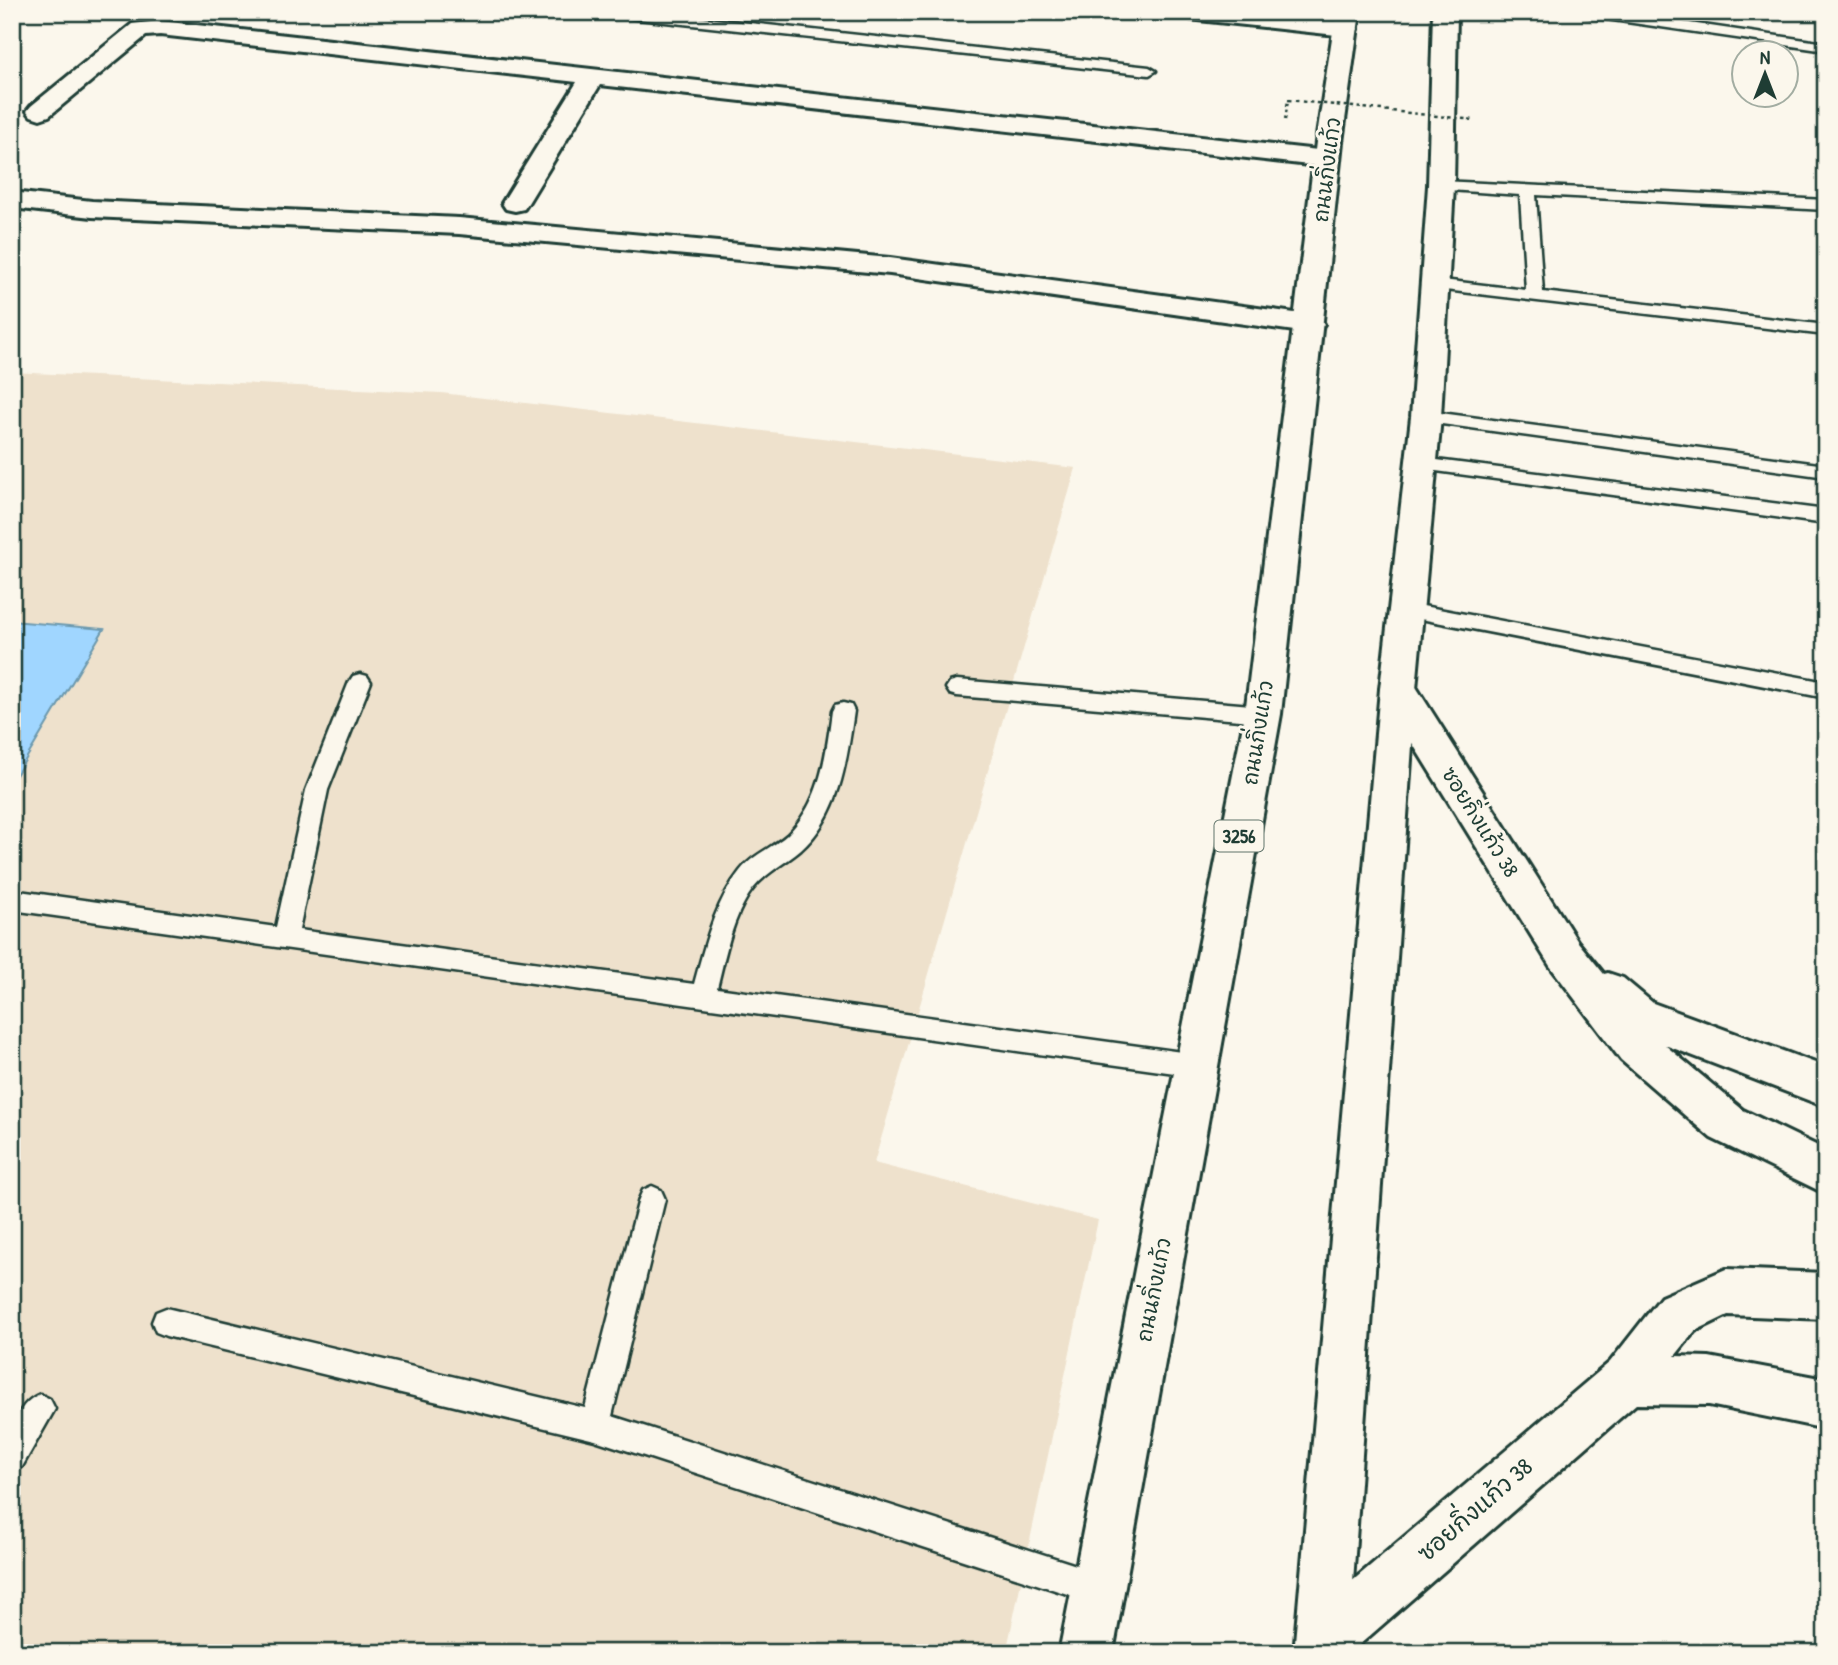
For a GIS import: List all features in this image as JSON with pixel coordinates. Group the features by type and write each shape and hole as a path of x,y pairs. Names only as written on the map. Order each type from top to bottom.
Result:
{"street":[{"path":"1189,12 1347,21"},
{"path":"1322,1647 1398,689 1426,417 1441,186 1445,12"},
{"name":"ถนนกิ่งแก้ว","path":"1086,1653 1263,714 1328,159 1347,21"},
{"path":"40,111 121,43 141,29 149,28 1328,159"},
{"path":"515,204 593,77"},
{"path":"12,200 92,209 459,226 876,265 996,279 1309,324"},
{"name":"ซอยกิ่งแก้ว 38","path":"1398,689 1564,954 1636,1047 1727,1124 1826,1173"},
{"name":"ซอยกิ่งแก้ว 38","path":"1564,954 1638,1016 1826,1087"},
{"name":"ซอยกิ่งแก้ว 38","path":"1322,1647 1627,1380 1678,1314 1726,1292 1826,1296"},
{"path":"1627,1380 1709,1381 1826,1404"}],"lane":[{"path":"610,12 1149,71"},
{"path":"779,29 788,12"},
{"path":"1584,12 1826,47"},
{"path":"1441,186 1826,205"},
{"path":"1528,190 1535,296"},
{"path":"1434,284 1826,330"},
{"path":"1426,417 1826,471"},
{"path":"1421,464 1826,517"},
{"path":"1407,610 1826,690"},
{"path":"286,937 317,790 360,682"},
{"path":"957,688 1263,714"},
{"path":"703,994 726,912 751,872 796,840 816,816 832,782 843,710"},
{"path":"12,900 703,994 1196,1065"},
{"path":"595,1425 652,1199"},
{"path":"166,1322 595,1425 1098,1588"},
{"path":"12,1457 40,1409"}],"path":[{"path":"1288,100 1474,120"}],"shaded area":[{"path":"12,372 441,393 1076,468 874,1163 1098,1220 1006,1653 12,1653"}],"water":[{"path":"12,621 104,629 12,782"}]}
